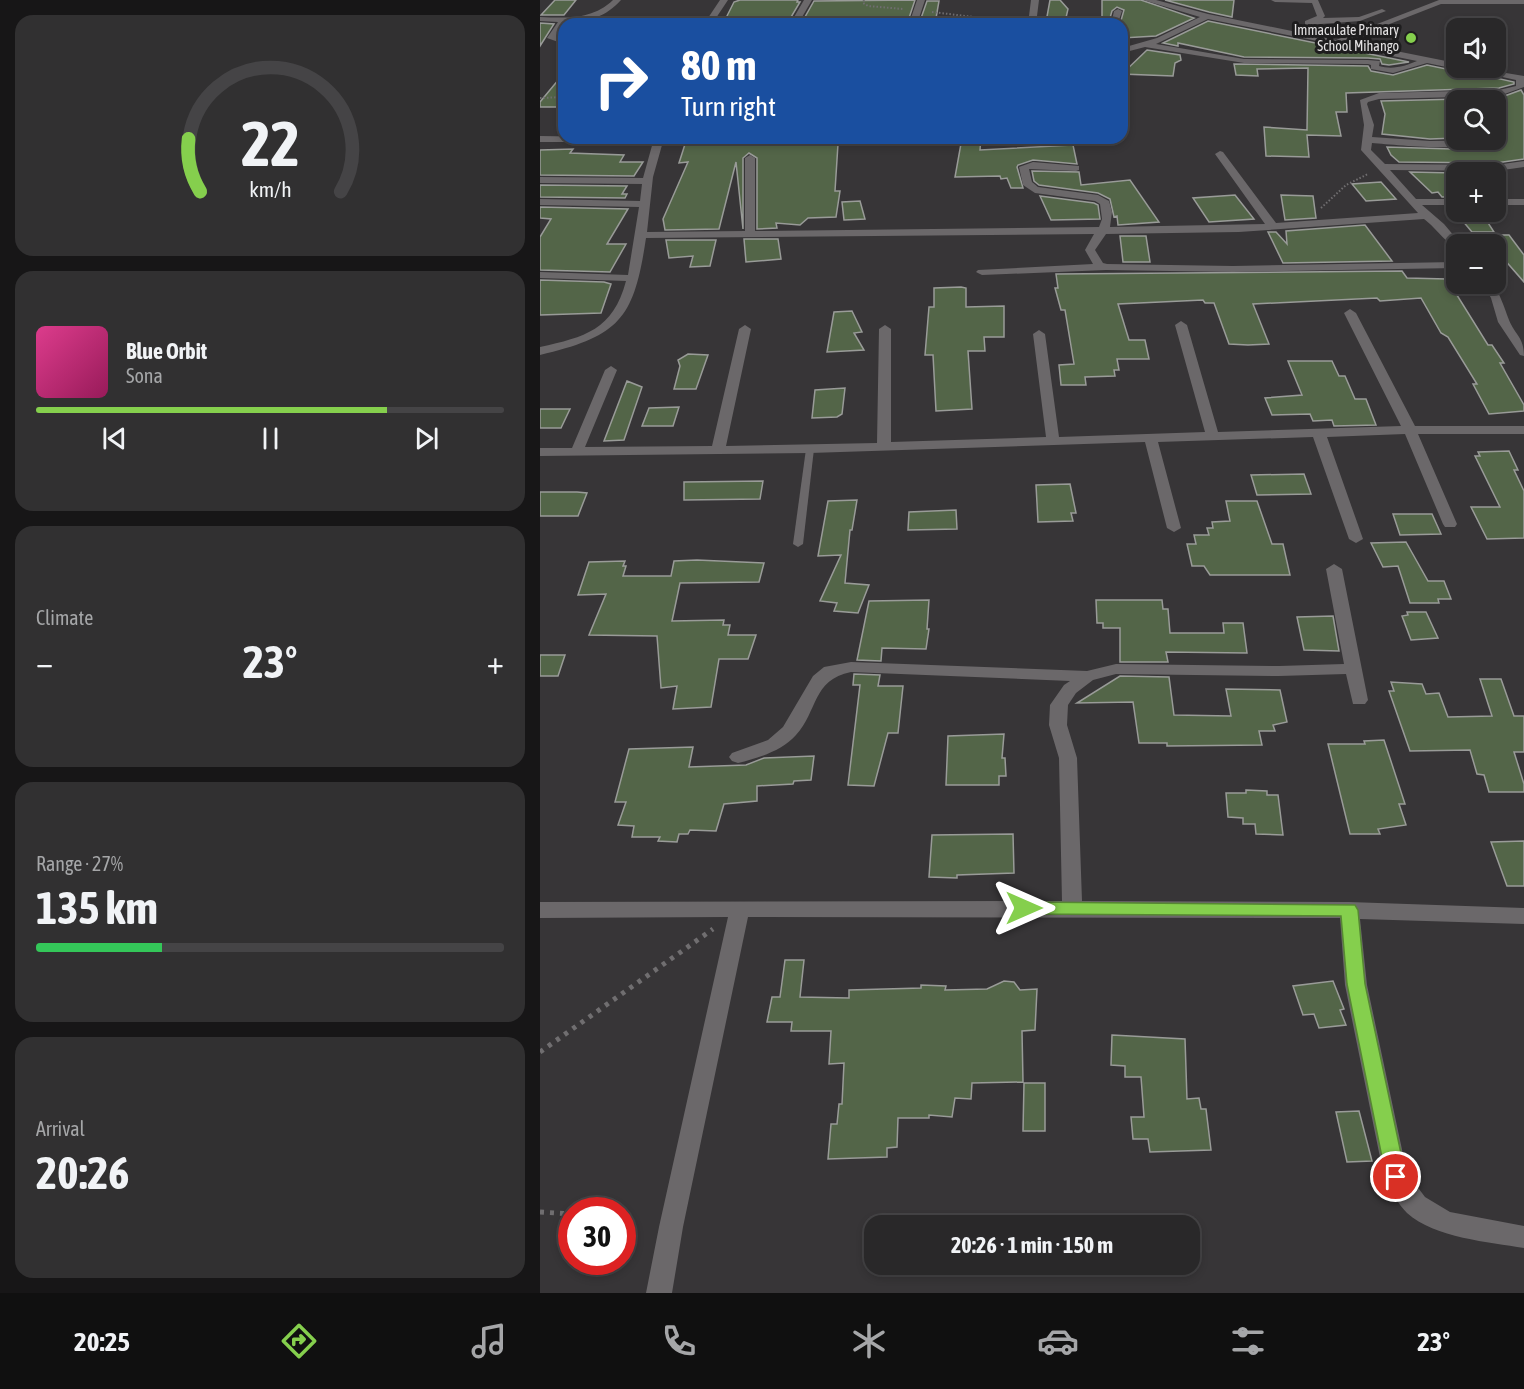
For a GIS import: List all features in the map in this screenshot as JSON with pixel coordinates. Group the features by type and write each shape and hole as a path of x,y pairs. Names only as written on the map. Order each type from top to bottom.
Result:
{"street":[{"path":"580,18 598,16 608,11 617,0"},
{"path":"712,18 724,0"},
{"path":"798,18 808,0"},
{"path":"915,18 921,0"},
{"path":"1033,18 1035,0"},
{"path":"1148,0 1207,16 1446,64"},
{"path":"1275,0 1314,1 1321,16 1316,21"},
{"path":"1397,8 1471,0 1524,2"},
{"path":"1336,42 1440,2"},
{"path":"1271,29 1316,21 1360,19 1386,10"},
{"path":"1115,18 1118,11"},
{"path":"1128,50 1148,45 1207,16"},
{"path":"540,19 558,20"},
{"path":"558,28 551,38 558,40"},
{"path":"1148,45 1244,61 1368,62 1377,63 1374,67 1380,70 1396,70 1426,60"},
{"path":"1503,78 1522,83"},
{"path":"1506,90 1522,83"},
{"path":"1446,97 1379,96 1364,100 1363,104 1369,125 1366,150 1426,216 1447,234"},
{"path":"540,139 558,137"},
{"path":"1368,140 1446,143"},
{"path":"540,351 592,336 615,320 624,309 642,234 647,181 657,144"},
{"path":"1220,154 1273,227"},
{"path":"750,158 750,234"},
{"path":"1382,168 1496,168 1524,164"},
{"path":"1076,168 1033,165 1024,167 1027,183 1035,190 1102,201 1109,217 1107,228 1095,237 1090,250 1099,265 1106,267"},
{"path":"540,180 647,181"},
{"path":"540,202 645,204"},
{"path":"1415,202 1446,202"},
{"path":"1506,202 1524,202"},
{"path":"642,234 1102,232 1273,227 1426,216"},
{"path":"982,272 1106,267 1233,269 1446,265"},
{"path":"540,275 632,278"},
{"path":"1494,294 1504,322 1524,352"},
{"path":"1350,313 1410,430 1450,524"},
{"path":"1181,325 1213,438"},
{"path":"718,450 745,329"},
{"path":"885,329 885,447"},
{"path":"1039,334 1053,442"},
{"path":"577,451 611,369"},
{"path":"540,452 810,449 1410,430 1524,430"},
{"path":"1319,434 1356,538"},
{"path":"1151,440 1174,528"},
{"path":"1334,569 1359,700"},
{"path":"738,757 774,744 790,731 819,680 830,671 851,667 1087,676 1116,669 1279,671 1352,669"},
{"path":"1072,908 1068,758 1058,725 1059,705 1070,689 1087,676"},
{"path":"540,910 1072,908 1349,910 1467,916 1524,916"},
{"path":"659,1293 671,1227 740,909"},
{"path":"1349,910 1356,984 1396,1177 1416,1205 1446,1222 1524,1237"}],"lane":[{"path":"798,544 810,449"}],"path":[{"path":"864,0 863,3 868,6 981,18"},
{"path":"540,98 558,97"},
{"path":"1304,225 1346,185 1382,168"},
{"path":"540,1052 740,909"},
{"path":"540,1212 558,1213"}],"building":[{"path":"555,0 576,0 564,15 541,15"},
{"path":"740,0 798,0 797,2 800,2 791,18 726,18 734,2"},
{"path":"915,0 909,18 804,18 814,1"},
{"path":"1050,0 1060,0 1068,9 1066,18 1047,18"},
{"path":"1102,0 1141,0 1194,18 1156,36 1128,38 1128,18 1122,18 1124,10 1117,7 1112,11 1110,18 1102,18"},
{"path":"1165,0 1234,0 1232,17 1209,12"},
{"path":"927,1 939,1 936,18 921,18"},
{"path":"1208,21 1409,62 1389,65 1382,64 1380,59 1368,58 1244,57 1178,43 1178,46 1163,43"},
{"path":"540,23 554,24 540,46"},
{"path":"1147,50 1180,55 1181,60 1175,63 1173,76 1128,74 1128,68"},
{"path":"1234,64 1368,66 1371,71 1393,75 1427,65 1446,69 1446,78 1496,78 1514,82 1514,84 1499,88 1346,93 1347,112 1336,112 1341,136 1307,135 1309,157 1266,156 1264,127 1307,130 1308,68 1257,69 1258,76 1236,75"},
{"path":"558,80 558,107 540,107 540,102"},
{"path":"1521,90 1524,95 1524,159 1503,162 1399,162 1391,155 1387,147 1506,150 1506,95"},
{"path":"1446,99 1446,138 1382,134 1385,114 1381,101"},
{"path":"685,144 838,144 835,191 840,191 836,217 808,218 800,225 776,223 777,228 757,229 757,158 749,153 743,158 743,229 736,162 719,229 665,230 663,219 688,162 679,163"},
{"path":"961,144 980,144 980,150 1073,145 1077,164 1033,160 1018,165 1023,188 1011,188 1007,178 1001,179 1000,176 955,177"},
{"path":"573,149 570,153 624,155 620,162 643,162 634,176 540,175 540,150"},
{"path":"1032,171 1079,172 1081,185 1130,180 1159,222 1118,225 1110,199 1098,193 1039,185 1034,181"},
{"path":"1410,172 1446,173 1446,197 1442,197 1438,192 1432,193"},
{"path":"1381,182 1396,199 1366,201 1352,184"},
{"path":"540,185 627,186 622,194 627,194 625,198 540,197"},
{"path":"1235,195 1254,219 1209,222 1193,198"},
{"path":"1281,195 1313,196 1316,218 1285,220"},
{"path":"1040,196 1094,203 1098,205 1100,219 1051,220"},
{"path":"860,201 865,219 844,220 842,202"},
{"path":"540,207 628,209 607,244 626,244 610,272 540,270 540,237 551,219 540,218"},
{"path":"1464,222 1488,222 1494,232 1472,232"},
{"path":"1365,225 1392,261 1283,263 1268,232 1276,232 1287,244 1286,231"},
{"path":"1506,235 1509,235 1524,255 1524,282 1506,261"},
{"path":"1120,236 1146,236 1150,262 1123,262"},
{"path":"744,239 778,239 781,259 746,262"},
{"path":"666,240 716,240 710,266 690,267 693,256 669,258"},
{"path":"1402,271 1407,278 1446,279 1446,294 1456,294 1488,345 1492,345 1504,363 1500,363 1524,405 1524,411 1489,414 1473,384 1477,384 1448,337 1441,333 1421,298 1253,304 1269,344 1248,345 1229,344 1214,303 1205,303 1203,300 1118,304 1129,340 1145,340 1149,359 1117,359 1119,370 1114,370 1115,376 1085,377 1086,385 1061,385 1059,365 1074,364 1065,310 1061,310 1055,288 1058,288 1056,274"},
{"path":"540,280 611,284 601,313 540,315"},
{"path":"934,288 966,288 966,307 1004,306 1004,337 984,337 985,351 968,351 972,409 936,411 933,355 925,355 929,307 934,307"},
{"path":"852,311 862,332 854,333 864,350 827,352 834,312"},
{"path":"688,354 708,355 696,389 674,389 680,366 678,360"},
{"path":"1288,361 1332,361 1339,376 1345,376 1355,399 1366,399 1376,425 1334,426 1332,420 1313,421 1310,414 1272,415 1265,398 1302,395"},
{"path":"627,381 642,387 624,440 604,441"},
{"path":"845,388 842,414 837,417 812,418 815,390"},
{"path":"679,407 673,426 642,426 649,408"},
{"path":"540,409 570,409 561,428 540,428"},
{"path":"1509,451 1518,470 1514,470 1524,491 1524,538 1487,539 1471,507 1500,507 1475,456 1480,456 1478,452"},
{"path":"1304,474 1311,494 1257,495 1251,475"},
{"path":"763,481 760,499 684,500 684,482"},
{"path":"1070,484 1076,513 1071,513 1073,521 1038,522 1036,485"},
{"path":"540,492 587,493 578,516 540,516"},
{"path":"857,500 852,530 850,530 845,583 869,585 858,613 834,611 837,603 820,601 841,555 818,556 828,501"},
{"path":"1226,501 1257,501 1272,544 1283,544 1290,575 1210,575 1204,566 1192,566 1187,544 1196,544 1194,535 1209,535 1207,528 1213,528 1212,522 1230,521"},
{"path":"956,510 957,529 908,530 909,512"},
{"path":"1393,514 1432,514 1441,534 1400,535"},
{"path":"1406,542 1428,581 1444,581 1451,599 1438,599 1439,603 1410,603 1398,566 1383,567 1371,543"},
{"path":"625,561 623,576 671,576 674,561 764,563 759,582 680,583 672,621 724,620 723,625 730,625 728,635 756,635 748,659 719,659 711,707 673,709 677,686 661,688 657,636 589,635 606,594 578,595 589,562"},
{"path":"929,600 926,649 882,648 881,661 857,660 869,601"},
{"path":"1096,600 1162,600 1163,609 1168,609 1170,633 1224,633 1223,623 1243,623 1247,653 1166,652 1168,662 1120,662 1120,628 1103,628 1103,623 1097,623"},
{"path":"1407,612 1426,612 1438,638 1411,640 1402,616 1408,615"},
{"path":"1333,616 1339,651 1304,650 1297,617"},
{"path":"540,655 565,655 558,676 540,676"},
{"path":"854,674 880,675 878,686 903,686 898,733 888,733 874,786 848,785 860,685 853,685"},
{"path":"1120,676 1169,677 1174,715 1231,716 1226,689 1280,690 1287,722 1273,725 1275,731 1259,731 1262,745 1167,746 1167,743 1139,743 1133,702 1077,703"},
{"path":"1480,679 1501,679 1514,716 1524,716 1524,752 1514,752 1524,784 1524,792 1489,792 1484,775 1477,774 1470,750 1410,751 1389,691 1394,691 1391,682 1422,684 1426,694 1439,693 1448,717 1492,716"},
{"path":"1004,734 1002,758 1005,758 1006,776 999,776 999,785 946,785 948,736"},
{"path":"1384,740 1405,804 1399,804 1406,825 1378,829 1380,834 1350,834 1328,744 1365,744 1364,741"},
{"path":"693,747 689,767 746,765 764,758 814,756 811,780 794,781 793,784 757,786 757,801 724,804 716,831 690,830 688,834 679,834 677,842 658,841 660,837 632,837 634,826 618,825 626,802 615,802 629,749"},
{"path":"1246,790 1267,791 1267,795 1278,795 1283,835 1256,834 1255,824 1243,824 1243,818 1228,817 1226,793 1246,793"},
{"path":"1013,834 1014,873 957,875 957,878 929,877 932,835"},
{"path":"1524,841 1524,886 1507,886 1491,842"},
{"path":"785,960 804,960 800,997 849,998 849,990 921,988 921,985 946,986 945,990 987,989 1004,981 1014,982 1020,990 1037,989 1035,1030 1022,1031 1023,1082 972,1083 971,1099 955,1098 952,1117 929,1115 929,1118 898,1118 897,1147 887,1148 887,1157 828,1159 831,1124 837,1124 839,1104 842,1104 844,1063 829,1064 831,1031 791,1031 792,1022 767,1022 772,997 780,997"},
{"path":"1333,981 1344,1009 1340,1010 1346,1025 1319,1028 1314,1014 1303,1015 1293,986"},
{"path":"1112,1035 1185,1039 1187,1099 1199,1098 1201,1109 1206,1109 1211,1150 1150,1152 1148,1139 1133,1139 1131,1117 1144,1117 1141,1077 1125,1077 1125,1066 1111,1065"},
{"path":"1024,1083 1045,1083 1045,1131 1023,1131"},
{"path":"1359,1111 1372,1161 1347,1162 1336,1112"}],"place":[{"name":"Immaculate Primary School Mihango","path":"1411,38"}],"route":[{"path":"1024,908 1349,910 1356,984 1396,1177"}]}
